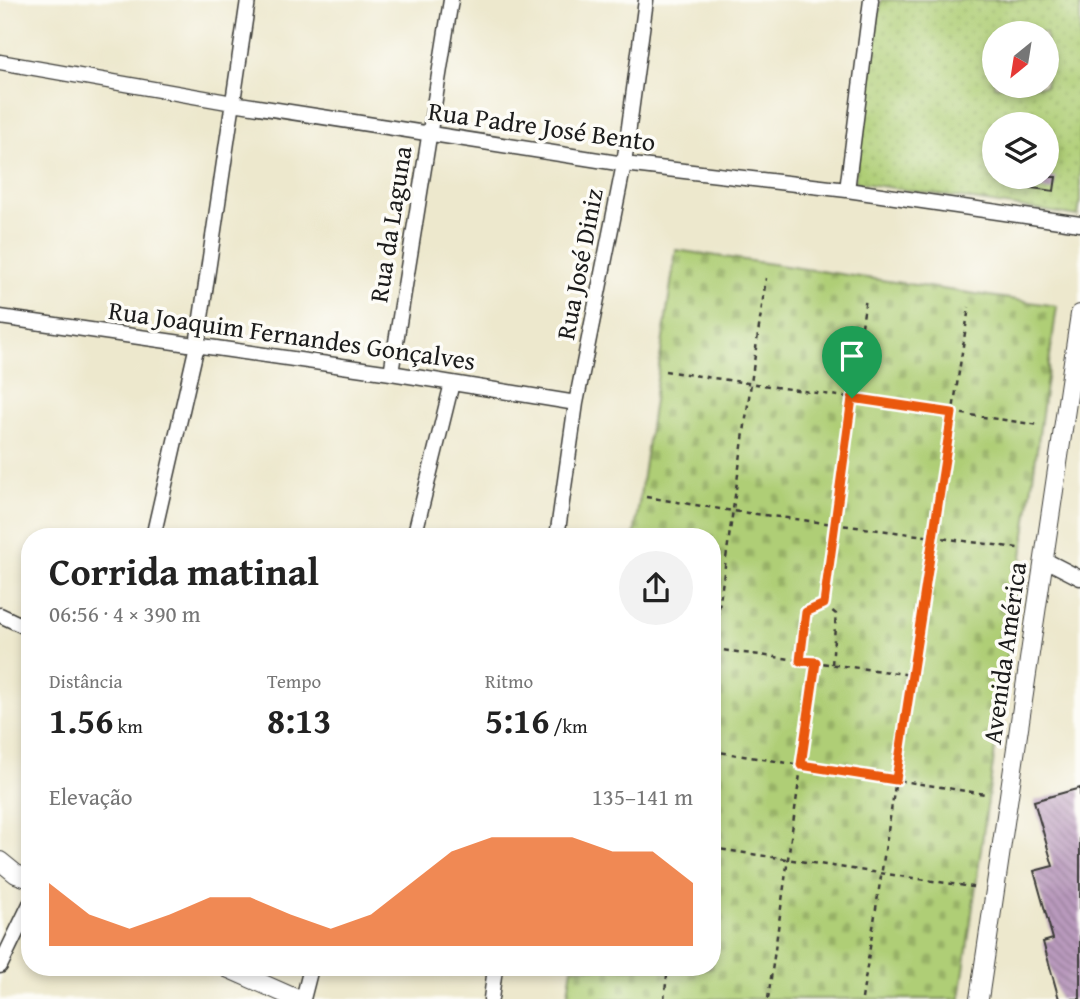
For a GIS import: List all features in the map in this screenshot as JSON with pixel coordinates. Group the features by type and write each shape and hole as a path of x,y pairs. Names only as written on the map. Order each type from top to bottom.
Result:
{"street":[{"path":"155,528 197,345 248,0"},
{"name":"Rua da Laguna","path":"391,373 451,0"},
{"name":"Rua José Diniz","path":"558,528 576,403 624,164 646,0"},
{"path":"847,190 871,0"},
{"name":"Rua Padre José Bento","path":"0,62 430,135 624,164 847,190 1080,224"},
{"name":"Avenida América","path":"979,999 1080,314"},
{"name":"Rua Joaquim Fernandes Gonçalves","path":"0,317 391,373 576,403"},
{"path":"416,528 452,383"},
{"path":"1045,560 1080,578"},
{"path":"0,615 21,625"},
{"path":"0,861 21,876"},
{"path":"0,966 21,923"},
{"path":"239,976 262,992 297,999"},
{"path":"303,999 309,976"},
{"path":"491,999 494,976"}],"path":[{"path":"721,594 766,278"},
{"path":"824,604 866,298"},
{"path":"862,999 969,307"},
{"path":"665,371 1039,425"},
{"path":"646,497 1017,548"},
{"path":"800,661 806,612 824,604"},
{"path":"824,604 836,614 832,665"},
{"path":"721,650 912,675"},
{"path":"768,999 816,662"},
{"path":"721,752 985,794"},
{"path":"721,849 973,887"},
{"path":"664,999 667,976"}],"green space":[{"path":"881,0 1080,0 1078,216 854,182"},
{"path":"676,250 1057,306 960,999 567,999 571,976 721,976 721,528 635,528"}],"building":[{"path":"1080,788 1080,999 1059,999 1043,942 1053,939 1034,871 1053,866 1034,801"}],"route":[{"path":"852,398 952,413 896,780 801,765 816,662 800,661 806,612 824,604 852,398"}]}
